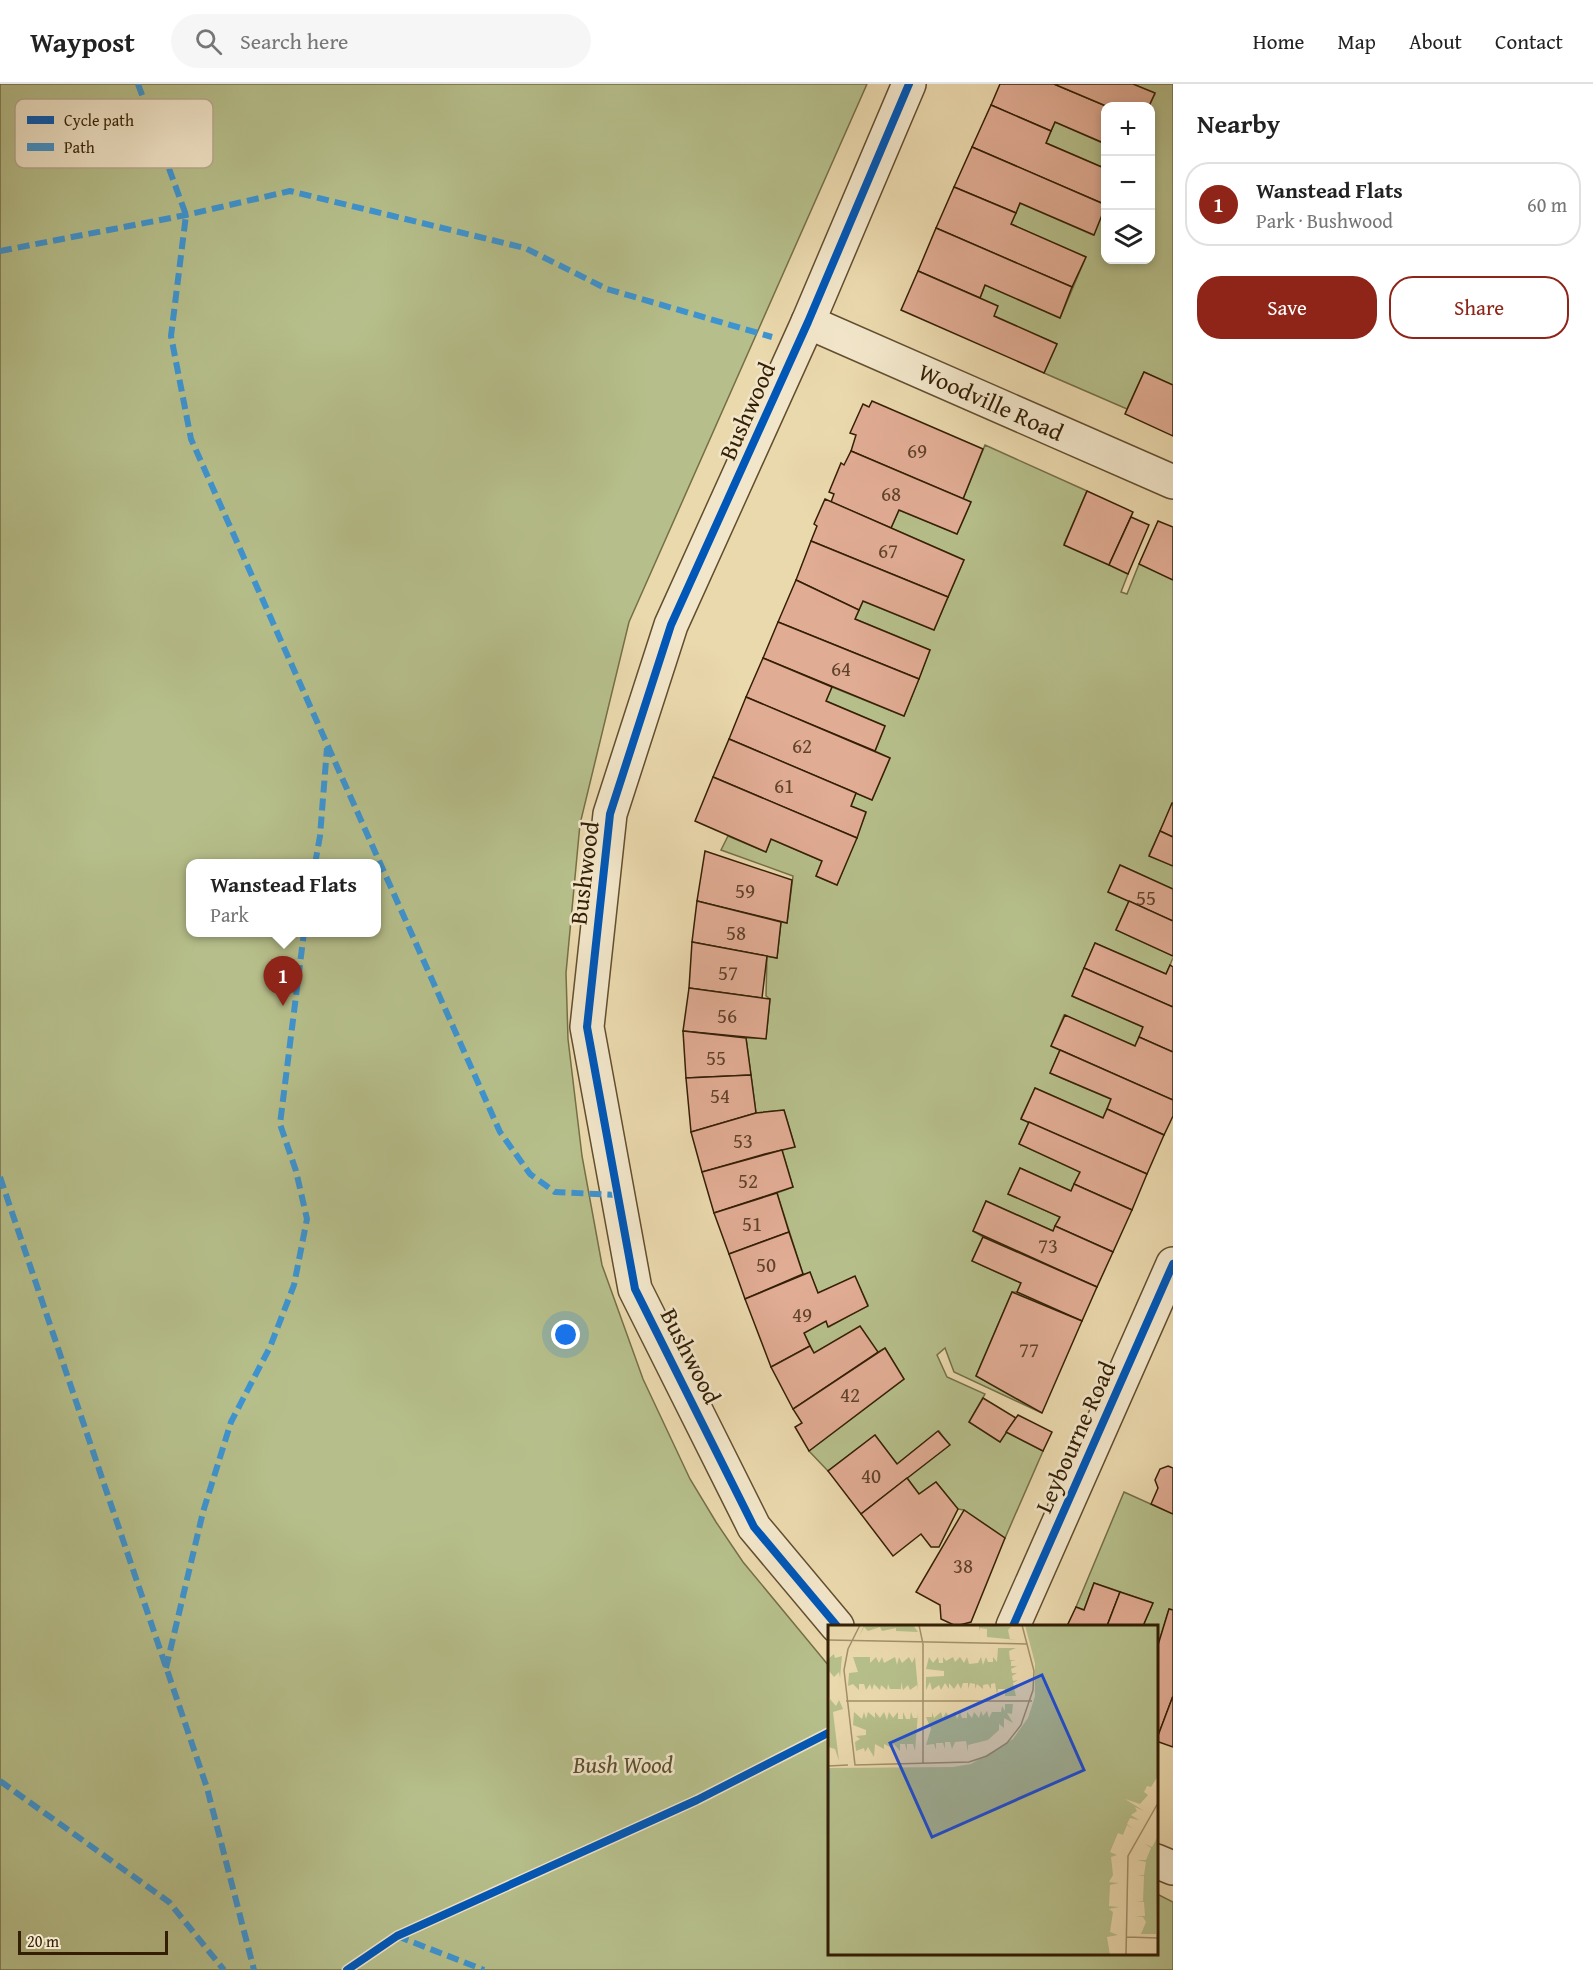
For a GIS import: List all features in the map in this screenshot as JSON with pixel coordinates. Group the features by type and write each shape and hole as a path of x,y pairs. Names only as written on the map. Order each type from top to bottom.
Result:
{"street":[{"name":"Bushwood","path":"836,1625 754,1527 635,1289 587,1027 610,814 671,626 808,322 909,84"},
{"name":"Woodville Road","path":"808,322 1173,482"},
{"name":"Leybourne Road","path":"1013,1625 1173,1264"},
{"path":"1158,1862 1173,1868"}],"green space":[{"name":"Bush Wood","path":"0,84 867,84 629,622 580,824 566,973 568,1039 582,1156 602,1265 643,1379 690,1479 743,1562 828,1665 828,1955 1158,1955 1158,1894 1173,1902 1173,1970 0,1970"},
{"path":"1133,84 1173,84 1173,385 1144,372 1127,409 1044,373 1057,344 994,316 980,298 985,285 1060,318 1086,257 1011,224 1020,203 1093,235 1101,216 1101,264 1155,264 1155,102 1151,102 1155,94"},
{"path":"1055,122 1101,142 1101,167 1046,143"},
{"path":"985,445 1087,491 1064,544 1128,574 1121,592 1127,594 1139,564 1173,580 1173,803 1149,855 1173,866 1173,889 1120,865 1108,892 1129,901 1116,930 1173,958 1166,974 1095,943 1072,996 1143,1027 1135,1046 1064,1015 1051,1046 1060,1050 1050,1073 1111,1099 1103,1118 1035,1088 1021,1118 1029,1122 1019,1144 1080,1172 1071,1191 1020,1168 1008,1194 1060,1217 1053,1231 986,1201 973,1231 983,1237 972,1261 1021,1283 1017,1292 1012,1292 976,1376 1042,1413 954,1372 945,1348 937,1355 947,1377 985,1394 969,1422 1000,1442 1006,1432 1043,1451 1005,1538 964,1510 958,1509 936,1482 919,1494 907,1478 949,1445 939,1431 897,1464 875,1435 828,1471 809,1451 904,1379 885,1348 878,1352 814,1353 804,1333 826,1321 829,1327 868,1305 855,1277 818,1293 810,1273 803,1274 777,1193 793,1187 782,1150 795,1147 784,1110 756,1113 746,1038 766,1038 770,999 766,996 767,956 777,958 781,922 787,923 793,876 721,850 728,836 766,852 771,839 822,861 816,876 837,885 866,813 851,806 856,793 872,800 890,758 875,751 885,726 826,701 832,687 904,716 930,650 855,619 863,601 934,630 964,560 891,528 899,510 957,534 971,502 963,499"},
{"path":"1124,1492 1173,1514 1173,1610 1169,1609 1158,1645 1158,1625 1143,1625 1153,1603 1094,1583 1084,1610 1076,1607"}],"building":[{"path":"1000,84 1054,84 1101,104 1101,142 1055,122 1051,131 991,105"},
{"path":"1054,84 1133,84 1155,93 1151,102 1101,102 1101,104"},
{"path":"991,105 1051,131 1046,143 1101,167 1101,203 972,147"},
{"path":"972,147 1101,203 1101,218 1094,235 1020,203 1016,213 954,187"},
{"path":"954,187 1016,213 1011,224 1086,257 1072,287 936,228"},
{"path":"936,228 1072,287 1060,318 985,285 980,298 918,271"},
{"path":"918,271 998,306 994,316 1057,344 1044,373 901,310"},
{"path":"1144,372 1173,385 1173,436 1125,414"},
{"path":"872,401 983,449 963,499 851,451 856,435 850,433 863,404 869,407"},
{"path":"851,451 971,502 957,534 899,510 891,528 831,502 834,494 829,492 841,463 844,465"},
{"path":"1087,491 1133,512 1109,565 1064,545"},
{"path":"825,499 964,560 948,597 811,541 817,526 814,524"},
{"path":"1131,517 1149,525 1128,574 1109,565"},
{"path":"1158,521 1173,527 1173,580 1139,564"},
{"path":"811,541 948,597 934,630 863,601 859,610 796,580"},
{"path":"796,580 859,610 855,619 930,650 919,679 778,622"},
{"path":"778,622 919,679 904,716 763,658"},
{"path":"763,658 832,687 826,701 885,726 875,751 746,697"},
{"path":"746,697 890,758 872,800 729,739"},
{"path":"729,739 856,793 851,806 866,812 857,838 713,777"},
{"path":"713,777 857,838 837,885 816,876 822,861 771,839 766,852 695,821"},
{"path":"1173,803 1173,837 1160,831"},
{"path":"1160,831 1173,837 1173,866 1149,856"},
{"path":"705,851 792,880 787,923 697,901"},
{"path":"1120,865 1173,889 1173,921 1108,892"},
{"path":"697,901 781,922 777,958 692,942"},
{"path":"1129,901 1173,921 1173,956 1116,930"},
{"path":"692,942 767,956 762,998 689,988"},
{"path":"1095,943 1166,974 1170,965 1173,967 1173,1007 1084,968"},
{"path":"1084,968 1173,1007 1173,1052 1139,1037 1143,1027 1072,996"},
{"path":"689,988 770,999 766,1039 683,1031"},
{"path":"1065,1015 1135,1046 1139,1037 1173,1052 1173,1100 1051,1046"},
{"path":"683,1031 746,1038 751,1075 686,1078"},
{"path":"1060,1050 1173,1100 1173,1116 1164,1135 1107,1109 1111,1099 1050,1073"},
{"path":"751,1075 756,1113 691,1132 686,1078"},
{"path":"1035,1088 1103,1118 1107,1109 1164,1135 1147,1174 1021,1119"},
{"path":"784,1110 795,1147 702,1172 691,1132 756,1113"},
{"path":"1029,1122 1147,1174 1132,1210 1074,1184 1080,1172 1019,1144"},
{"path":"782,1150 793,1187 714,1213 702,1172"},
{"path":"1020,1168 1071,1191 1074,1184 1132,1210 1113,1252 1055,1226 1060,1217 1008,1194"},
{"path":"777,1193 789,1232 729,1254 714,1213"},
{"path":"986,1201 1053,1231 1055,1226 1113,1252 1097,1287 973,1231"},
{"path":"789,1232 803,1274 745,1299 729,1254"},
{"path":"983,1237 1097,1287 1082,1321 1017,1292 1021,1283 972,1261"},
{"path":"810,1272 818,1293 855,1276 868,1306 828,1327 826,1321 804,1333 810,1346 771,1367 745,1299"},
{"path":"1012,1292 1082,1321 1042,1413 976,1376"},
{"path":"860,1326 878,1352 793,1409 771,1367 810,1346 814,1353"},
{"path":"885,1348 904,1379 809,1451 795,1427 802,1423 793,1409"},
{"path":"983,1398 1016,1418 1000,1442 969,1422"},
{"path":"1018,1415 1052,1432 1043,1451 1006,1432"},
{"path":"938,1431 950,1445 861,1514 828,1471 875,1435 897,1464"},
{"path":"1168,1466 1173,1468 1173,1514 1151,1504 1158,1488 1155,1480 1160,1469"},
{"path":"907,1478 919,1494 936,1482 958,1509 939,1547 931,1547 921,1534 893,1556 861,1514"},
{"path":"964,1510 1005,1538 971,1622 954,1625 941,1619 940,1605 916,1592"},
{"path":"1094,1583 1120,1592 1107,1625 1067,1625 1076,1607 1084,1610"},
{"path":"1120,1592 1153,1603 1143,1625 1107,1625"},
{"path":"1169,1609 1173,1610 1173,1696 1158,1736 1158,1645"},
{"path":"1173,1696 1173,1747 1158,1742 1158,1736"}],"marked path":[{"path":"138,84 143,99"},
{"path":"169,168 186,215 171,336 191,439 378,859"},
{"path":"0,251 186,215 290,191 525,248 607,289 772,337"},
{"path":"316,859 327,748"},
{"path":"381,865 500,1132 530,1174 555,1192 617,1195"},
{"path":"166,1668 203,1512 231,1422 270,1347 294,1285 307,1219 296,1171 280,1124 303,937"},
{"path":"0,1177 207,1788 254,1970"},
{"path":"0,1781 169,1902 224,1970"},
{"path":"397,1936 484,1970"}],"cycle path":[{"path":"836,1625 754,1527 635,1289 587,1027 610,814 671,625 808,322 909,84"},
{"path":"1013,1625 1173,1264"},
{"path":"347,1970 397,1936 697,1800 828,1733"}],"place":[{"name":"Wanstead Flats","path":"283,1006"}]}
